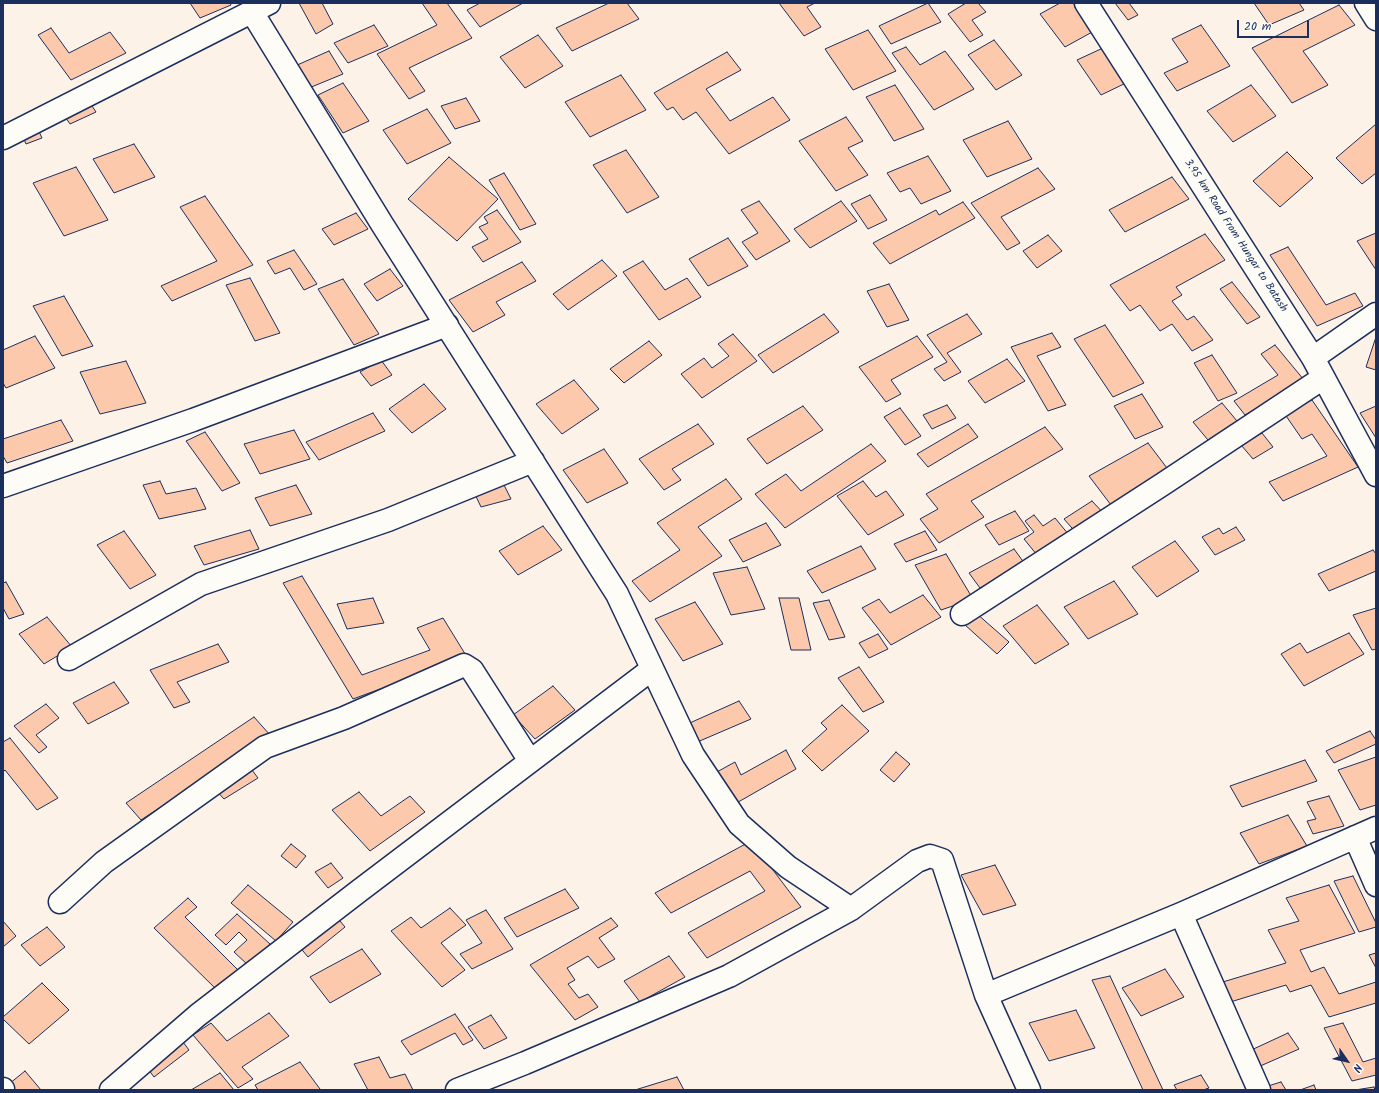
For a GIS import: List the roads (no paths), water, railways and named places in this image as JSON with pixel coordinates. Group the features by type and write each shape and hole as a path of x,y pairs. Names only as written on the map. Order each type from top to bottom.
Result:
{"street":[{"name":"3.95 km Road From Hungar to Batash","path":"1086,3 1313,358 1376,475"},
{"path":"1366,3 1376,19"},
{"path":"3,138 260,8 382,224 617,594 693,755 739,824 788,867 851,909"},
{"path":"1313,358 1376,314"},
{"path":"3,486 193,420 446,325"},
{"path":"962,614 1164,484 1323,378"},
{"path":"69,659 201,584 388,520 533,461"},
{"path":"60,902 104,862 265,747 344,718 464,665 472,670 530,762"},
{"path":"111,1090 198,1015 652,669"},
{"path":"986,995 1181,914 1376,828"},
{"path":"1355,838 1376,885"},
{"path":"457,1090 525,1063 729,976 851,909 917,861 930,856 942,860 986,995 1028,1090"},
{"path":"1181,914 1259,1090"}]}
